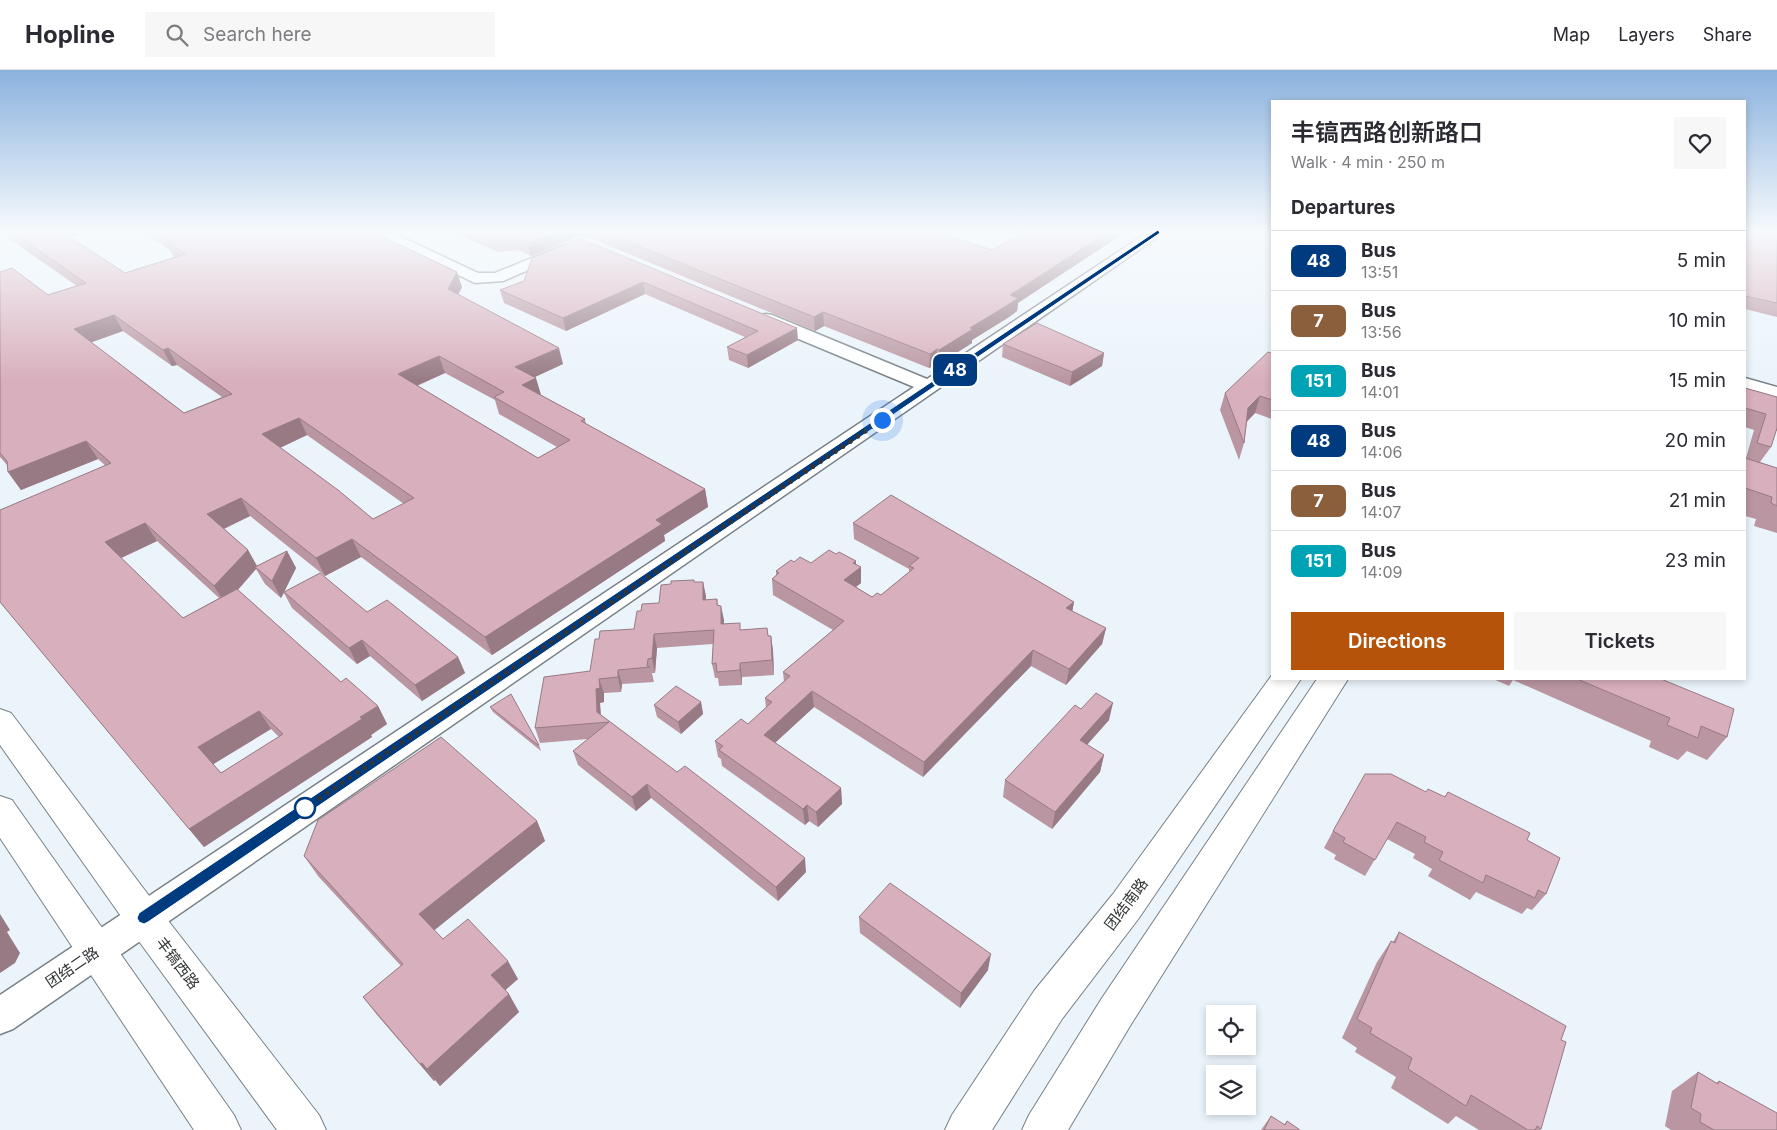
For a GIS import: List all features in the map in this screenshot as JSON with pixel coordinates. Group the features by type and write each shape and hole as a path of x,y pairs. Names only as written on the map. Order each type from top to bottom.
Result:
{"main road":[{"name":"团结南路","path":"967,1130 1048,1004 1126,906 1285,680"},
{"path":"1044,1130 1116,1012 1332,680"},
{"name":"丰镐西路","path":"0,721 144,918 304,1130"},
{"path":"0,810 219,1130"}],"street":[{"name":"团结二路","path":"0,1016 1083,281"},
{"path":"747,311 930,387"},
{"path":"1746,384 1777,393"}],"building":[{"path":"0,281 30,281 48,295 86,283 84,281 452,281 448,289 559,348 515,367 536,378 522,385 585,419 581,421 705,489 656,520 662,524 485,637 352,539 316,558 241,498 207,514 248,550 214,586 145,523 105,542 183,618 237,589 341,682 346,678 378,706 360,717 362,719 189,829 0,602 0,510 111,463 86,441 8,472 7,461 0,453","holes":["114,315 163,350 168,348 232,394 184,413 74,329","439,356 504,392 494,397 570,440 538,458 398,374","299,418 414,498 373,519 338,490 262,434","259,711 283,734 221,773 198,747"]},
{"path":"523,281 684,281 797,328 747,355 727,347 758,331 643,282 563,318 500,290"},
{"path":"726,281 1031,281 1010,295 1018,298 970,328 973,329 930,354 823,312 814,317"},
{"path":"1746,281 1777,281 1777,303 1746,296"},
{"path":"1037,323 1104,353 1072,372 1003,344"},
{"path":"1268,352 1271,353 1271,400 1260,396 1248,408 1244,443 1225,393"},
{"path":"1746,388 1777,397 1777,428 1771,447 1757,443 1766,414 1746,408"},
{"path":"1746,458 1777,468 1777,506 1771,503 1772,497 1746,488"},
{"path":"891,495 1074,602 1066,608 1106,628 1069,669 1033,650 924,762 812,691 764,735 841,788 816,812 807,805 803,809 719,750 723,746 715,741 741,719 748,724 772,702 765,698 790,676 783,672 844,621 772,579 779,573 776,571 791,560 794,562 800,557 811,563 829,550 836,554 839,552 856,561 853,563 861,567 844,580 872,597 877,593 881,595 914,568 909,566 919,558 853,523"},
{"path":"287,551 272,581 255,567"},
{"path":"320,573 367,612 387,600 458,657 415,685 362,640 349,648 284,592"},
{"path":"694,580 694,582 703,582 703,600 717,599 717,605 721,606 721,624 740,623 740,630 767,628 768,636 771,636 772,660 740,663 740,670 717,672 716,663 712,664 714,630 654,634 652,658 648,659 647,666 650,667 618,670 618,677 599,679 600,688 596,689 597,712 677,772 685,766 805,858 776,887 647,784 632,797 573,751 609,722 535,728 544,677 590,671 595,639 599,639 600,631 634,629 637,611 641,611 642,604 659,603 661,585 671,584 671,581"},
{"path":"1579,680 1663,680 1734,709 1727,737 1701,726 1698,738 1667,725 1670,718"},
{"path":"676,686 701,702 678,722 654,705"},
{"path":"1096,693 1113,703 1080,740 1104,755 1055,812 1005,780 1075,705 1081,709"},
{"path":"511,694 539,745 490,707"},
{"path":"441,737 537,821 419,914 443,939 468,919 508,961 491,975 509,994 427,1069 422,1063 420,1064 363,997 403,964 304,856 318,820"},
{"path":"1365,774 1391,774 1426,792 1428,789 1445,797 1448,792 1530,833 1527,840 1560,858 1546,894 1538,890 1535,898 1486,875 1483,883 1439,860 1443,852 1424,842 1426,837 1397,822 1375,860 1343,842 1345,838 1333,831"},
{"path":"890,883 991,954 961,993 859,917"},
{"path":"1399,932 1566,1026 1561,1040 1566,1042 1541,1129 1537,1126 1535,1130 1528,1130 1471,1095 1466,1106 1408,1069 1412,1058 1370,1033 1372,1028 1357,1019 1391,941 1395,943"},
{"path":"1698,1072 1718,1084 1719,1081 1777,1113 1777,1130 1714,1130 1700,1122 1701,1114 1691,1108"},
{"path":"1271,1116 1285,1125 1287,1121 1300,1130 1264,1130"}],"bus line":[{"name":"48","path":"144,918 930,387 1083,281"}],"route":[{"path":"305,808 882,420"}]}
